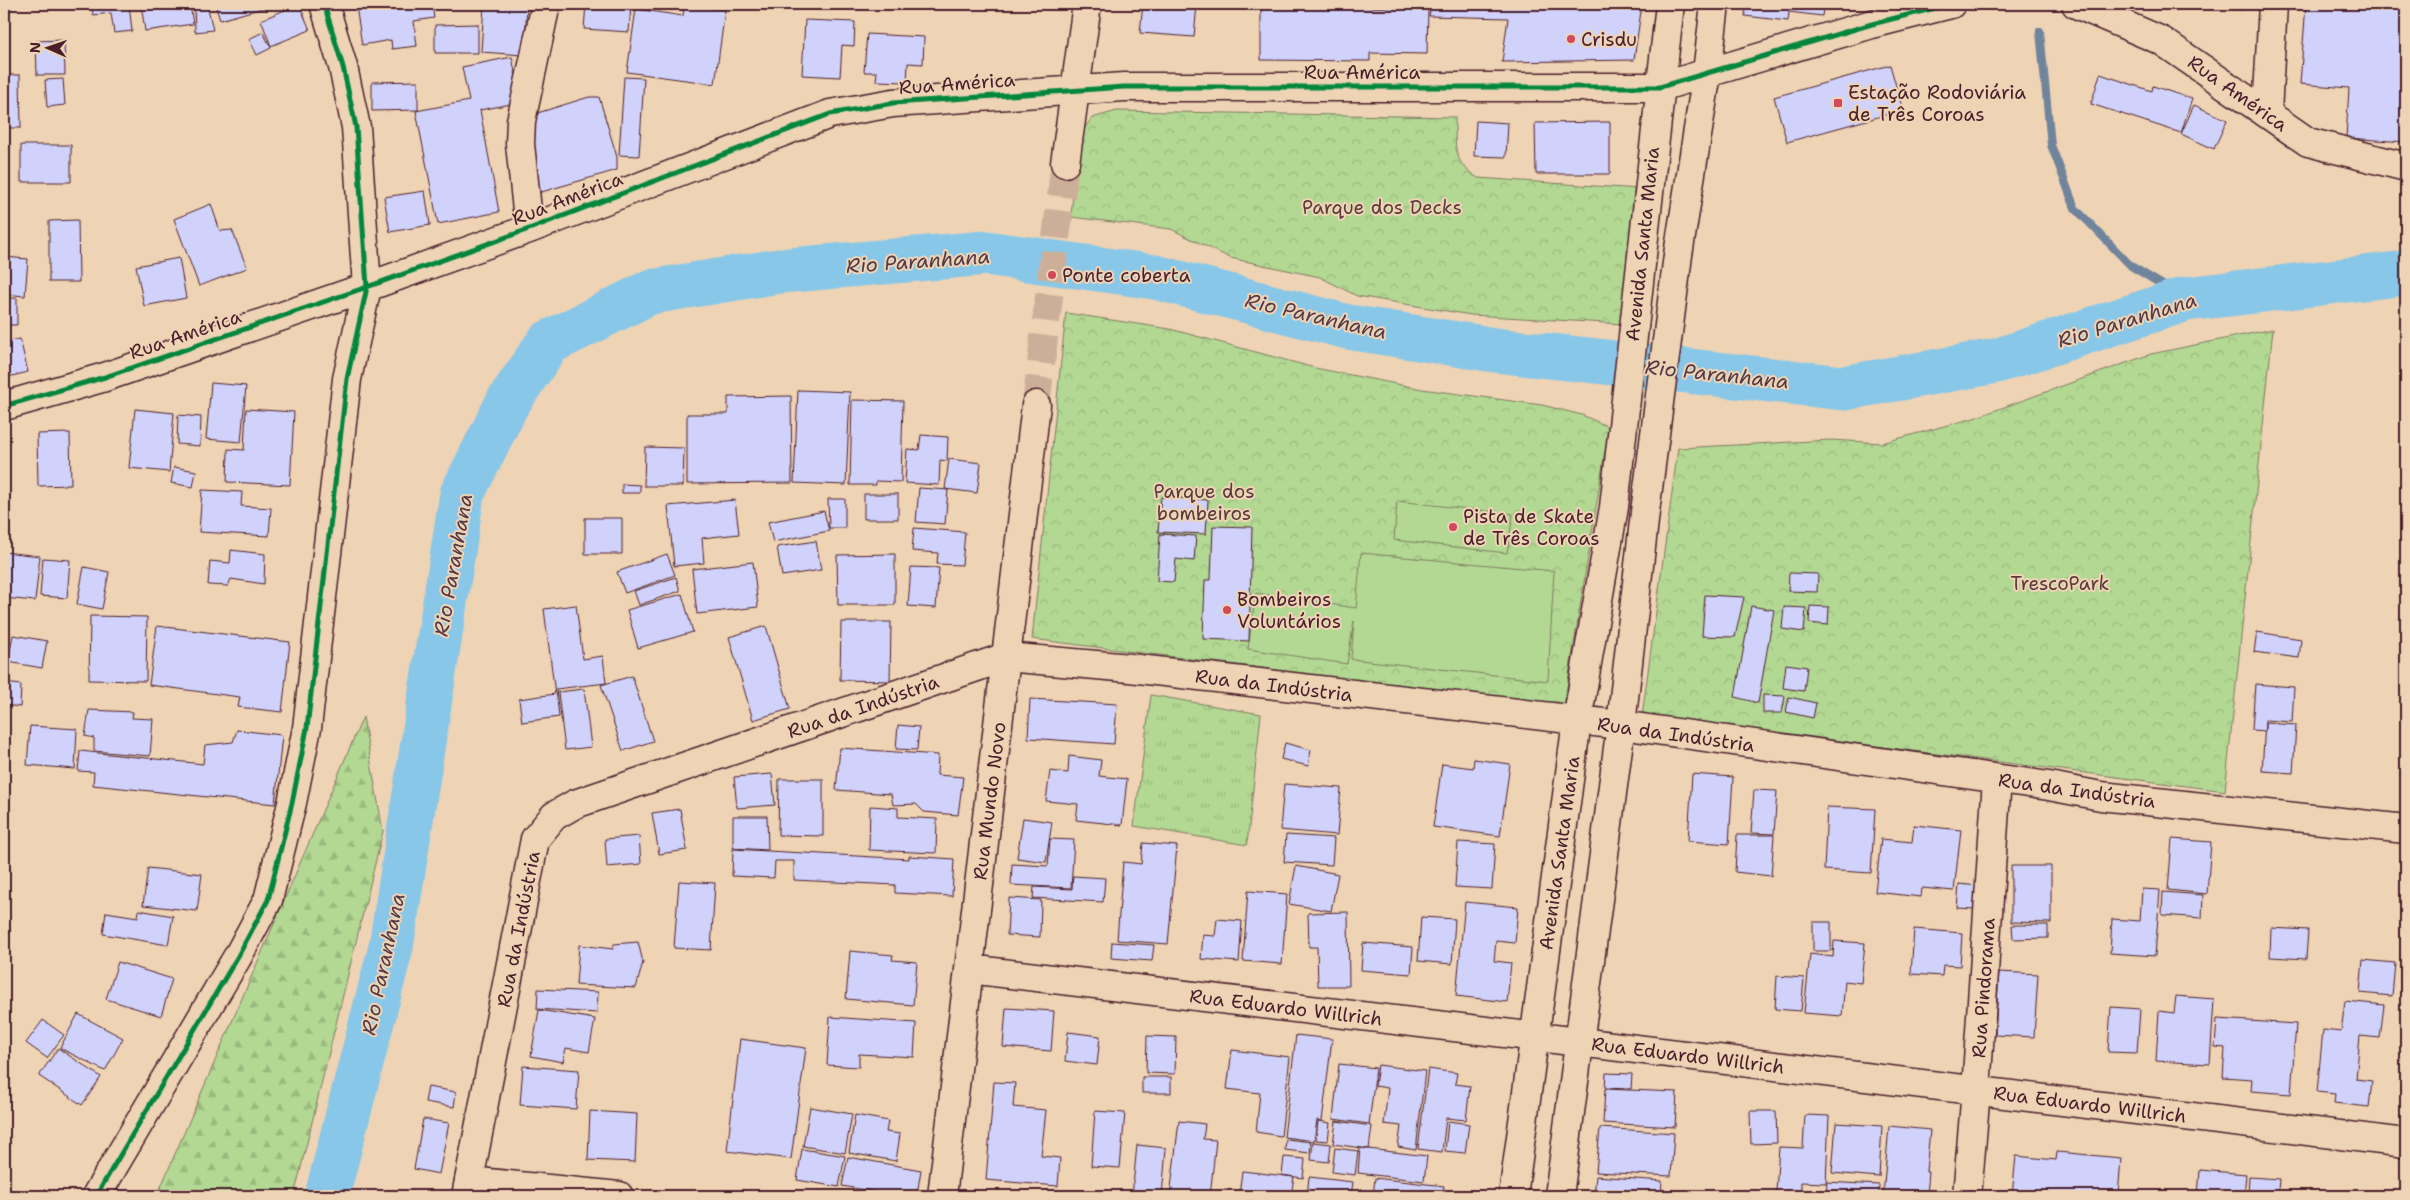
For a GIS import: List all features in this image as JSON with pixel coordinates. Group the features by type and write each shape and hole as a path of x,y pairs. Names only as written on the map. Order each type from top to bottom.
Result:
{"street":[{"path":"96,1196 238,956 268,900 292,803 307,728 347,379 367,287 356,127 343,67 324,4"},
{"path":"529,229 520,144 521,121 546,4"},
{"path":"1066,162 1087,4"},
{"name":"Avenida Santa Maria","path":"1513,1196 1577,721 1614,507 1670,4"},
{"name":"Avenida Santa Maria","path":"1559,1196 1621,725 1645,512 1678,255 1707,73 1715,4"},
{"name":"Rua América","path":"4,406 105,378 367,287 529,229 830,114 893,103 1124,87 1660,87 1872,24 1951,4"},
{"name":"Rua América","path":"2076,4 2162,40 2308,142 2406,167"},
{"path":"2267,113 2273,4"},
{"name":"Rua Mundo Novo","path":"942,1196 1036,405"},
{"name":"Rua da Indústria","path":"467,1189 535,839 554,816 575,804 1006,657 1130,668 1621,725 1997,779 2101,796 2406,829"},
{"name":"Rua Pindorama","path":"1966,1196 1976,1090 1997,779"},
{"name":"Rua Eduardo Willrich","path":"969,969 2406,1143"},
{"path":"467,1189 619,1196"}],"green space":[{"name":"Parque dos Decks","path":"1117,111 1455,117 1456,145 1459,159 1469,172 1478,178 1639,189 1623,324 1471,315 1357,296 1320,277 1230,258 1171,229 1071,217 1078,137 1092,118"},
{"name":"Parque dos bombeiros","path":"1066,313 1170,329 1315,368 1422,389 1542,405 1582,415 1609,427 1564,706 1032,639"},
{"name":"TrescoPark","path":"2273,329 2225,791 1642,716 1678,448 1831,440 1882,443 1974,418 2151,354"},
{"name":"Pista de Skate de Três Coroas","path":"1397,501 1513,514 1507,553 1394,540"},
{"path":"1361,553 1554,571 1548,681 1351,659 1354,621 1347,664 1248,649 1256,593 1356,608"},
{"path":"1151,695 1261,714 1247,845 1134,826"},
{"path":"363,717 383,831 294,1196 157,1196"}],"building":[{"path":"92,4 129,4 132,31 114,33 111,13 93,15"},
{"path":"141,4 190,4 193,24 145,31"},
{"path":"194,4 207,4 213,30 195,32"},
{"path":"215,4 277,4 220,20"},
{"path":"299,4 310,30 271,46 261,20"},
{"path":"372,4 432,4 434,18 414,21 417,46 392,49 391,40 362,45 356,6"},
{"path":"484,4 527,6 524,55 481,52"},
{"path":"586,4 631,4 629,32 584,29"},
{"path":"684,4 725,10 715,84 627,72 636,9 683,16"},
{"path":"1143,4 1197,4 1194,37 1140,33"},
{"name":"Crisdu","path":"1431,4 1642,4 1634,60 1502,62 1508,18 1429,16"},
{"path":"1746,4 1824,4 1822,16 1789,12 1788,21 1745,16"},
{"path":"2208,4 2241,4 2240,10"},
{"path":"2306,4 2406,4 2406,142 2346,138 2349,88 2300,84"},
{"path":"1261,6 1428,8 1427,54 1370,53 1370,61 1261,60"},
{"path":"805,20 855,22 854,46 842,45 840,77 802,75"},
{"path":"478,24 478,53 435,53 435,25"},
{"path":"263,32 271,48 257,55 249,39"},
{"path":"867,34 924,37 923,64 908,63 907,82 876,81 877,72 864,72"},
{"path":"64,40 65,75 37,75 36,41"},
{"path":"512,57 521,102 480,110 499,212 438,224 416,111 469,101 462,67"},
{"name":"Estação Rodoviária de Três Coroas","path":"1890,65 1903,110 1787,142 1774,97"},
{"path":"2100,74 2152,91 2153,86 2192,99 2181,133 2091,104"},
{"path":"4,75 20,75 21,128 4,128"},
{"path":"624,77 644,78 639,156 619,155"},
{"path":"63,79 65,105 47,107 45,80"},
{"path":"418,81 418,110 372,111 372,82"},
{"path":"589,97 599,97 617,157 617,170 538,193 531,115"},
{"path":"2194,105 2227,120 2214,149 2181,134"},
{"path":"1476,121 1508,123 1506,157 1474,156"},
{"path":"1610,122 1610,174 1536,174 1535,123"},
{"path":"21,145 71,145 71,182 21,182"},
{"path":"425,191 430,225 390,232 384,197"},
{"path":"211,204 220,231 232,230 247,268 199,286 174,219"},
{"path":"78,220 79,282 49,282 49,221"},
{"path":"4,257 28,259 25,296 4,294"},
{"path":"179,258 186,298 144,306 136,266"},
{"path":"4,298 17,298 17,325 4,325"},
{"path":"20,339 28,372 4,378 4,342"},
{"path":"211,383 246,386 241,442 206,439"},
{"path":"798,390 850,392 846,485 794,483"},
{"path":"791,396 792,483 687,484 687,414 728,414 728,397"},
{"path":"852,400 903,401 901,482 876,481 876,485 850,485"},
{"path":"135,409 174,413 169,472 129,468"},
{"path":"246,409 294,412 290,485 227,482 228,449 244,450"},
{"path":"178,415 201,417 200,446 177,444"},
{"path":"70,433 71,485 38,486 37,434"},
{"path":"921,435 948,437 947,461 940,460 939,485 905,483 907,449 919,450"},
{"path":"645,447 684,448 683,486 644,486"},
{"path":"949,459 981,463 977,493 945,489"},
{"path":"174,467 196,471 193,487 171,483"},
{"path":"622,484 640,485 640,493 622,493"},
{"path":"919,488 948,490 945,524 916,522"},
{"path":"202,490 242,492 241,506 271,508 269,536 199,532"},
{"path":"864,494 898,494 898,519 864,519"},
{"path":"1161,497 1208,500 1206,534 1158,532"},
{"path":"828,499 845,499 845,528 829,528"},
{"path":"735,500 739,534 702,538 704,563 674,566 668,506"},
{"path":"824,511 829,531 773,542 768,522"},
{"path":"585,518 622,518 622,554 585,554"},
{"name":"Bombeiros Voluntários","path":"1213,526 1252,527 1249,641 1203,639 1205,580 1211,580"},
{"path":"914,528 965,532 962,565 937,564 938,553 912,551"},
{"path":"1160,534 1196,536 1194,561 1176,559 1174,582 1157,581"},
{"path":"816,541 821,570 782,576 777,547"},
{"path":"231,550 265,554 264,584 231,579 228,586 208,585 210,561 230,563"},
{"path":"4,552 40,556 35,601 4,598"},
{"path":"667,554 675,575 625,593 617,572"},
{"path":"895,554 895,605 838,605 837,555"},
{"path":"43,558 70,560 67,598 40,596"},
{"path":"753,562 758,607 697,614 692,569"},
{"path":"84,567 109,572 102,609 77,604"},
{"path":"911,567 939,568 936,608 908,606"},
{"path":"1789,573 1818,574 1817,592 1788,591"},
{"path":"676,577 680,591 639,605 634,591"},
{"path":"682,594 693,632 638,648 627,610"},
{"path":"1705,595 1744,597 1735,637 1702,636"},
{"path":"576,605 583,659 603,656 606,683 556,689 559,717 522,722 519,699 555,694 544,609"},
{"path":"1751,606 1774,610 1758,703 1735,697"},
{"path":"1810,606 1829,607 1828,625 1809,623"},
{"path":"1784,607 1806,608 1804,632 1782,629"},
{"path":"90,616 147,617 146,681 89,680"},
{"path":"841,622 891,622 890,681 840,680"},
{"path":"157,626 290,642 282,712 238,707 240,697 149,685"},
{"path":"766,626 790,709 753,720 729,637"},
{"path":"2257,632 2301,639 2299,658 2254,652"},
{"path":"13,635 47,641 42,668 8,662"},
{"path":"1786,664 1807,667 1804,691 1783,688"},
{"path":"632,676 653,741 623,751 601,685"},
{"path":"4,683 21,685 20,707 4,705"},
{"path":"2255,684 2294,687 2292,722 2265,720 2265,731 2252,730"},
{"path":"584,689 591,747 565,750 558,692"},
{"path":"1763,695 1785,696 1782,713 1763,713"},
{"path":"1789,697 1816,703 1813,718 1786,712"},
{"path":"1030,699 1117,704 1114,744 1028,738"},
{"path":"89,710 133,712 132,718 153,719 150,756 94,751 94,738 85,736"},
{"path":"2265,723 2296,725 2293,773 2262,771"},
{"path":"898,725 919,727 917,750 896,749"},
{"path":"30,726 77,729 75,769 27,765"},
{"path":"237,730 282,735 275,804 93,785 94,772 78,771 80,751 203,764 205,745 233,742"},
{"path":"1285,743 1311,750 1308,766 1281,759"},
{"path":"840,748 938,755 937,775 963,777 958,815 924,812 916,804 893,805 891,794 836,790"},
{"path":"1069,756 1101,760 1099,776 1127,779 1122,825 1076,820 1078,804 1046,801 1050,771 1068,773"},
{"path":"1474,759 1510,764 1500,836 1433,827 1442,764 1473,768"},
{"path":"772,774 775,805 737,808 734,777"},
{"path":"1692,774 1733,777 1729,844 1688,841"},
{"path":"779,779 823,779 823,836 778,835"},
{"path":"1284,784 1341,788 1337,835 1280,830"},
{"path":"1754,790 1777,791 1774,834 1751,833"},
{"path":"870,806 898,808 898,817 937,819 936,853 869,850"},
{"path":"1827,807 1875,809 1871,873 1824,870"},
{"path":"680,809 687,850 659,854 652,813"},
{"path":"733,816 767,816 768,850 733,848"},
{"path":"1023,818 1052,822 1046,862 1017,858"},
{"path":"1914,825 1961,830 1954,891 1922,888 1921,897 1875,892 1881,839 1912,842"},
{"path":"1286,835 1334,838 1332,865 1284,862"},
{"path":"1737,835 1774,835 1771,876 1735,872"},
{"path":"639,836 641,864 607,867 605,839"},
{"path":"1050,839 1074,840 1071,888 1011,885 1012,864 1048,866"},
{"path":"2172,839 2211,842 2207,894 2168,890"},
{"path":"1458,842 1495,844 1492,889 1455,887"},
{"path":"1143,843 1177,846 1168,944 1117,940 1123,862 1141,864"},
{"path":"733,849 909,859 909,856 954,859 952,896 895,893 895,885 794,880 794,861 775,861 774,878 732,876"},
{"path":"1296,866 1338,874 1331,911 1289,904"},
{"path":"2011,866 2051,866 2051,923 2011,922"},
{"path":"148,868 202,874 197,911 143,905"},
{"path":"1073,876 1105,878 1103,902 1033,898 1034,887 1072,889"},
{"path":"679,881 715,883 711,950 674,948"},
{"path":"2404,881 2406,881 2406,973 2400,972"},
{"path":"1959,884 1978,886 1975,909 1957,908"},
{"path":"2142,889 2160,890 2155,956 2110,953 2112,919 2140,921"},
{"path":"1248,891 1287,894 1282,964 1243,961"},
{"path":"2163,892 2203,895 2202,918 2162,915"},
{"path":"1009,898 1041,900 1040,937 1007,935"},
{"path":"1465,902 1518,907 1515,943 1496,941 1494,961 1511,963 1507,1002 1456,996"},
{"path":"139,910 173,916 168,945 103,934 106,912 138,917"},
{"path":"1348,912 1349,986 1318,986 1317,947 1309,947 1308,913"},
{"path":"1421,917 1455,919 1452,964 1418,961"},
{"path":"1217,919 1242,921 1239,962 1201,959 1203,935 1215,936"},
{"path":"1813,922 1831,922 1831,951 1813,951"},
{"path":"2012,925 2048,925 2048,938 2013,939"},
{"path":"2271,928 2308,930 2306,959 2270,957"},
{"path":"1914,929 1962,933 1960,966 1943,965 1942,976 1911,974"},
{"path":"4,931 7,931 5,974 4,973"},
{"path":"1834,941 1865,943 1861,983 1845,981 1842,1016 1804,1013 1810,954 1833,957"},
{"path":"638,942 643,962 636,988 576,985 579,945 613,949 614,944"},
{"path":"1112,942 1154,945 1152,961 1111,958"},
{"path":"1363,943 1413,947 1411,974 1361,970"},
{"path":"850,951 893,955 892,960 917,962 913,1005 846,999"},
{"path":"2363,960 2395,963 2392,996 2360,993"},
{"path":"118,962 172,979 161,1016 106,999"},
{"path":"1999,972 2038,974 2034,1037 1995,1035"},
{"path":"1777,976 1804,978 1801,1011 1775,1009"},
{"path":"538,989 598,992 597,1013 537,1009"},
{"path":"2176,996 2214,999 2210,1064 2156,1061 2159,1011 2174,1013"},
{"path":"2345,1001 2384,1005 2380,1038 2360,1036 2356,1079 2372,1081 2369,1107 2334,1103 2335,1094 2317,1092 2323,1030 2341,1032"},
{"path":"2111,1007 2140,1009 2137,1053 2108,1052"},
{"path":"1006,1008 1054,1011 1051,1051 1003,1047"},
{"path":"539,1010 595,1019 589,1052 566,1048 563,1062 531,1056"},
{"path":"78,1014 123,1038 105,1071 60,1048"},
{"path":"830,1017 916,1023 914,1057 859,1054 859,1067 827,1065"},
{"path":"2217,1019 2296,1024 2291,1094 2251,1091 2252,1079 2223,1077 2225,1048 2215,1047"},
{"path":"43,1020 64,1035 47,1058 26,1043"},
{"path":"1068,1032 1100,1036 1097,1065 1065,1061"},
{"path":"1296,1035 1332,1039 1322,1121 1317,1120 1314,1141 1284,1137"},
{"path":"1147,1036 1176,1037 1175,1074 1146,1073"},
{"path":"740,1039 806,1048 791,1159 727,1151"},
{"path":"58,1048 101,1077 82,1105 39,1076"},
{"path":"1232,1050 1290,1057 1281,1136 1256,1132 1260,1093 1227,1089"},
{"path":"1339,1064 1376,1068 1369,1124 1333,1119"},
{"path":"1378,1065 1425,1071 1416,1150 1398,1147 1401,1126 1384,1124 1388,1088 1375,1086"},
{"path":"523,1066 579,1070 576,1109 520,1105"},
{"path":"1428,1069 1457,1073 1455,1084 1470,1086 1466,1120 1446,1118 1442,1152 1418,1149"},
{"path":"1606,1073 1632,1074 1631,1089 1605,1088"},
{"path":"1142,1077 1171,1077 1171,1093 1142,1093"},
{"path":"994,1082 1015,1083 1013,1107 1046,1110 1041,1156 1060,1158 1058,1186 986,1180"},
{"path":"428,1087 456,1092 454,1107 425,1102"},
{"path":"1605,1089 1677,1092 1675,1127 1603,1123"},
{"path":"810,1107 852,1114 845,1153 803,1146"},
{"path":"590,1111 637,1114 635,1162 588,1160"},
{"path":"1095,1111 1125,1113 1120,1168 1091,1166"},
{"path":"1750,1111 1776,1111 1777,1143 1751,1144"},
{"path":"855,1115 888,1121 886,1132 900,1134 896,1161 849,1153"},
{"path":"1805,1115 1829,1116 1826,1183 1801,1182 1801,1193 1776,1192 1779,1147 1803,1148"},
{"path":"423,1119 449,1123 439,1174 414,1169"},
{"path":"1179,1121 1205,1124 1203,1139 1216,1140 1210,1196 1170,1196"},
{"path":"1318,1121 1330,1123 1328,1141 1316,1140"},
{"path":"1336,1121 1372,1126 1369,1149 1333,1144"},
{"path":"1448,1121 1469,1124 1465,1153 1445,1151"},
{"path":"1836,1123 1882,1126 1879,1177 1832,1173"},
{"path":"1889,1126 1930,1130 1926,1171 1929,1171 1927,1196 1883,1196"},
{"path":"1600,1128 1674,1133 1671,1176 1596,1172"},
{"path":"1286,1139 1311,1142 1310,1153 1285,1150"},
{"path":"1313,1142 1331,1144 1329,1162 1311,1160"},
{"path":"1137,1145 1166,1148 1162,1196 1132,1196"},
{"path":"1335,1148 1358,1151 1355,1175 1332,1172"},
{"path":"1360,1148 1427,1156 1424,1181 1358,1173"},
{"path":"802,1149 845,1156 839,1187 797,1180"},
{"path":"2057,1152 2121,1158 2118,1196 2012,1196 2016,1156 2056,1160"},
{"path":"848,1157 921,1170 917,1194 914,1196 901,1196 842,1186"},
{"path":"1284,1157 1305,1159 1303,1178 1282,1175"},
{"path":"2200,1170 2246,1174 2244,1196 2198,1196"},
{"path":"1242,1171 1294,1177 1291,1196 1239,1196"},
{"path":"1596,1176 1662,1181 1661,1196 1594,1196"},
{"path":"1309,1177 1353,1182 1351,1196 1307,1196"},
{"path":"2249,1177 2279,1179 2278,1191 2297,1192 2297,1196 2248,1196"},
{"path":"1375,1178 1444,1186 1442,1196 1373,1196"},
{"path":"1827,1182 1879,1185 1879,1196 1826,1196"},
{"path":"1693,1191 1753,1196 1693,1196"},
{"path":"2307,1192 2354,1194 2353,1196 2306,1196"},
{"path":"1759,1193 1806,1196 1759,1196"}],"waterway":[{"path":"2040,31 2051,145 2075,208 2131,266 2186,299"},
{"name":"Rio Paranhana","path":"327,1196 391,947 462,494 508,402 548,343 650,292 779,271 986,253 1155,277 1348,327 1495,350 1844,388 1996,361 2186,299 2406,273"}],"tunnel":[{"path":"1036,405 1065,163"}],"cycle path":[{"path":"96,1196 238,956 268,900 292,803 307,728 347,379 367,287 356,127 343,67 324,4"},
{"path":"4,406 105,377 367,287 529,229 830,114 893,103 1124,87 1660,87 1872,24 1951,4"}],"place":[{"name":"Crisdu","path":"1571,39"},
{"name":"Estação Rodoviária de Três Coroas","path":"1838,103"},
{"name":"Ponte coberta","path":"1052,275"},
{"name":"Pista de Skate de Três Coroas","path":"1453,527"},
{"name":"Bombeiros Voluntários","path":"1227,610"}]}
